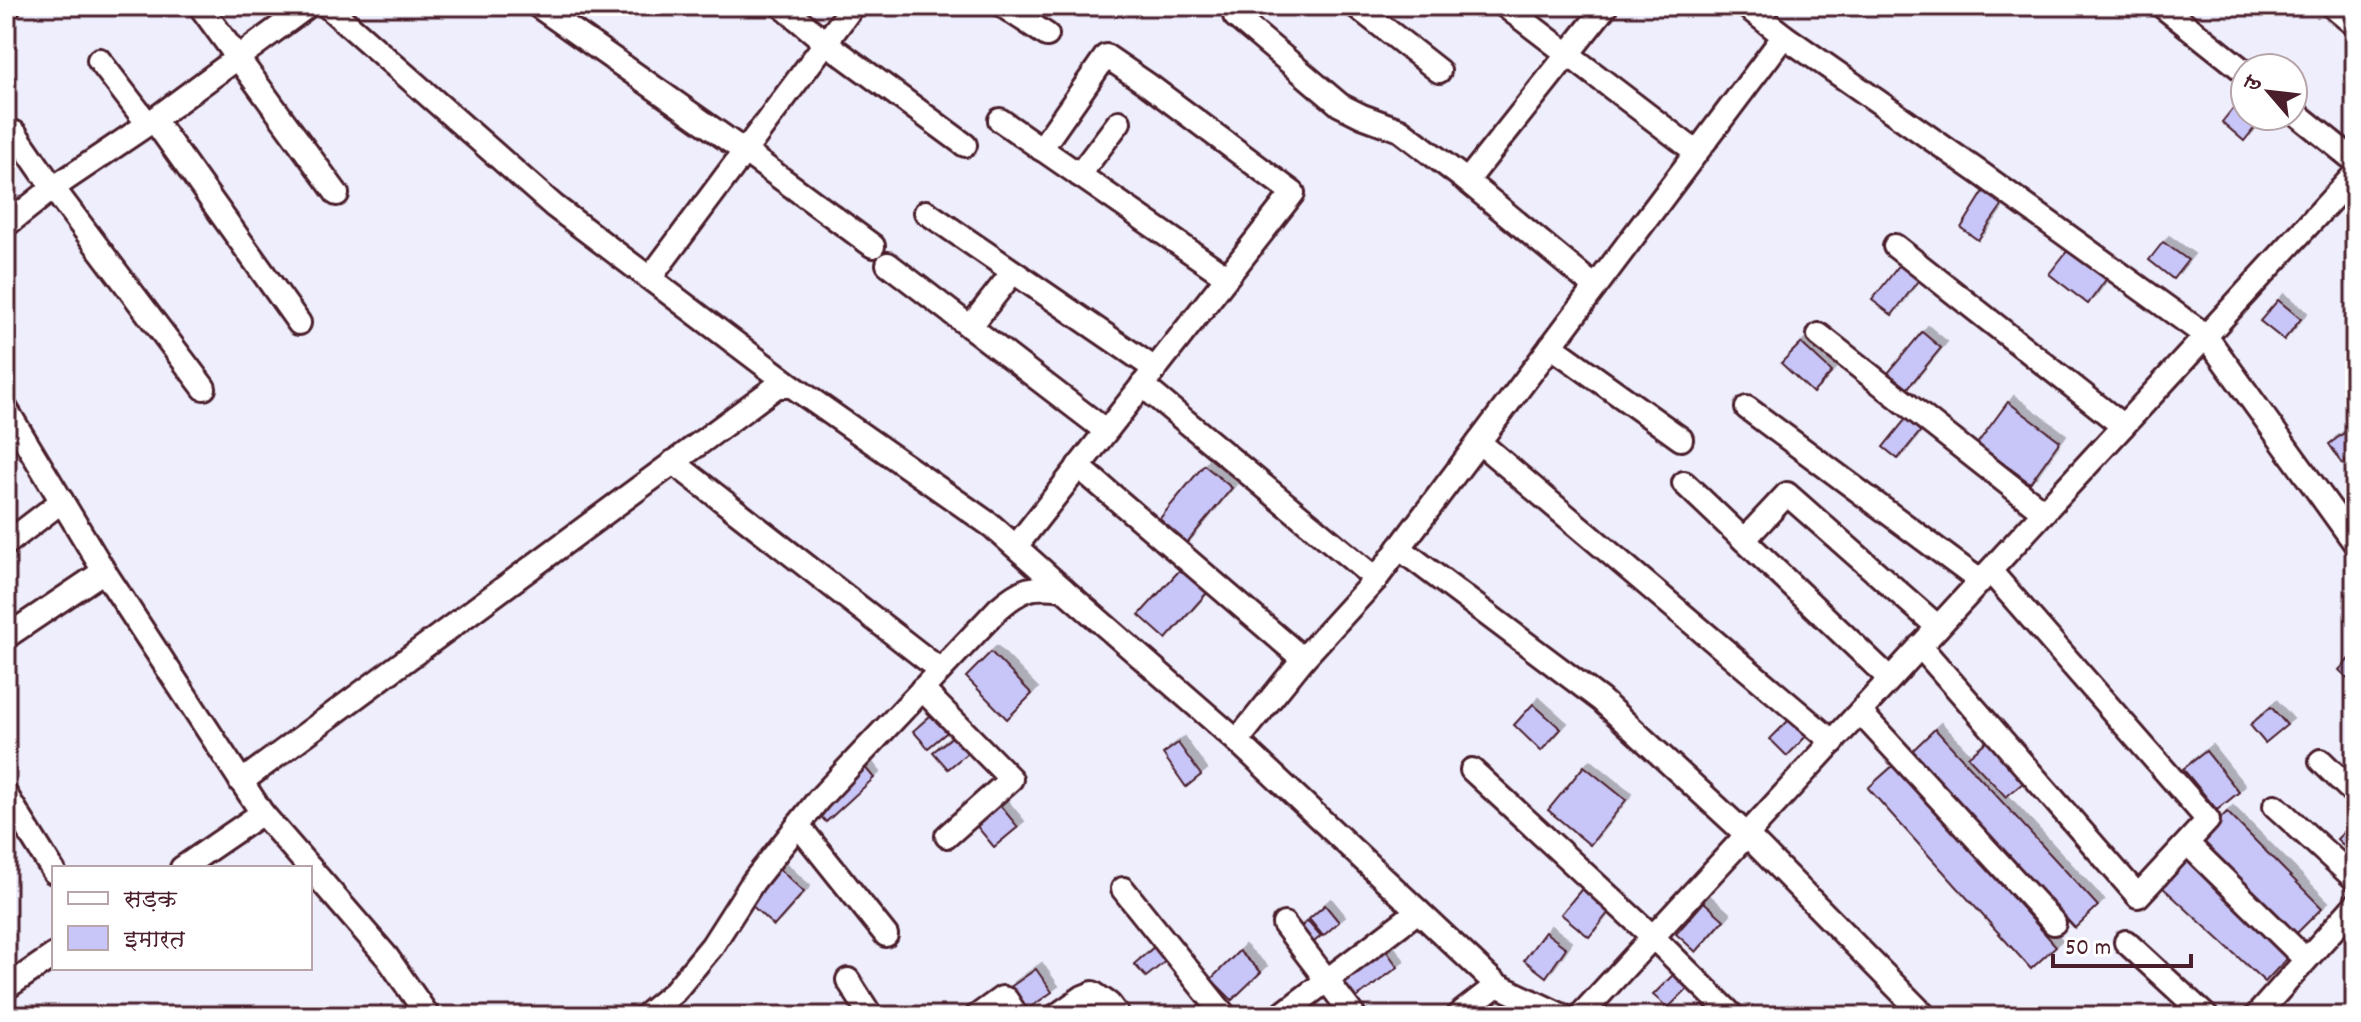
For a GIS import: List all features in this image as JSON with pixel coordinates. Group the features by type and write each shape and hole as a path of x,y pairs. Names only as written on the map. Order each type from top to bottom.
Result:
{"street":[{"path":"200,6 337,194"},
{"path":"6,225 308,6"},
{"path":"327,6 554,206 792,386 1017,545 1237,741 1497,985 1563,1016"},
{"path":"538,6 873,246"},
{"path":"782,6 825,42 965,145"},
{"path":"650,278 853,6"},
{"path":"1003,6 1047,35"},
{"path":"1242,6 1235,16 1340,105 1400,130 1595,287"},
{"path":"1356,6 1439,71"},
{"path":"1505,6 1696,152"},
{"path":"1467,181 1606,6"},
{"path":"1746,6 2205,335 2355,543"},
{"path":"2162,6 2229,59"},
{"path":"2332,6 2355,25"},
{"path":"1237,741 1303,659 1376,579 1784,36"},
{"path":"1017,545 1293,193 1106,56 1041,149"},
{"path":"99,60 151,122 299,323"},
{"path":"1000,120 1227,277"},
{"path":"1079,175 1119,122"},
{"path":"2309,124 2355,161"},
{"path":"15,133 204,388"},
{"path":"1580,1016 2355,174"},
{"path":"926,212 1013,272 1149,377 1376,579"},
{"path":"1895,246 2123,426"},
{"path":"888,264 1106,431"},
{"path":"970,327 1013,272"},
{"path":"1819,335 2044,512"},
{"path":"1551,346 1681,439"},
{"path":"241,782 777,386 792,386"},
{"path":"1747,408 1985,576 2208,820 2138,896 1920,646"},
{"path":"6,409 104,571 241,782 262,813 308,866"},
{"path":"1479,442 1833,742"},
{"path":"673,462 940,670"},
{"path":"1078,466 1303,659"},
{"path":"1684,483 1890,679"},
{"path":"1744,540 1787,494 1938,627"},
{"path":"6,544 62,501"},
{"path":"1399,548 1601,700 1747,835 1925,1016"},
{"path":"6,637 104,571"},
{"path":"645,1016 674,992 712,946 753,882 818,800 998,609 1017,592 1038,586 1063,589"},
{"path":"922,689 1011,779 947,836"},
{"path":"1860,712 2054,923"},
{"path":"2321,761 2355,794"},
{"path":"1472,770 1653,937 1733,1016"},
{"path":"6,795 52,869"},
{"path":"2275,806 2355,879"},
{"path":"185,866 262,813"},
{"path":"798,825 886,935"},
{"path":"2193,849 2305,959"},
{"path":"312,870 387,957 428,1016"},
{"path":"1123,889 1225,1016"},
{"path":"2256,1016 2355,905"},
{"path":"1280,1016 1418,911"},
{"path":"1284,924 1354,1016"},
{"path":"2126,942 2206,1016"},
{"path":"6,988 52,956"},
{"path":"848,980 871,1016"},
{"path":"1457,1016 1497,985"},
{"path":"1056,1016 1093,993 1109,1004 1118,1016"},
{"path":"977,1016 1002,998 1006,999 1017,1016"}],"building":[{"path":"2229,113 2229,128 2222,122"},
{"path":"2234,132 2251,132 2244,141"},
{"path":"1986,188 2005,201 1978,240 1961,228"},
{"path":"2163,242 2188,260 2173,279 2149,260"},
{"path":"2072,245 2110,274 2088,304 2049,274"},
{"path":"1901,263 1920,278 1892,315 1872,300"},
{"path":"2278,300 2301,319 2284,340 2260,321"},
{"path":"1922,332 1941,348 1907,389 1888,373"},
{"path":"1801,343 1832,372 1813,393 1781,363"},
{"path":"2008,402 2060,441 2030,483 1977,444"},
{"path":"1909,415 1924,427 1898,459 1883,447"},
{"path":"2355,425 2355,455 2343,464 2329,444"},
{"path":"1204,465 1232,488 1180,551 1152,528"},
{"path":"1187,562 1213,586 1166,639 1139,615"},
{"path":"991,652 1032,694 1007,719 966,677"},
{"path":"2355,652 2355,685 2339,670"},
{"path":"1533,704 1561,729 1541,751 1514,725"},
{"path":"2271,707 2287,725 2265,743 2250,725"},
{"path":"937,710 952,728 928,748 913,731"},
{"path":"1794,715 1811,731 1787,756 1770,739"},
{"path":"1935,729 2098,906 2075,928 1912,751"},
{"path":"957,733 971,750 948,769 933,752"},
{"path":"1993,736 2029,778 2006,797 1968,757"},
{"path":"1178,743 1201,775 1186,787 1163,754"},
{"path":"2206,751 2239,792 2217,810 2183,769"},
{"path":"1894,765 2056,946 2031,969 1868,788"},
{"path":"864,766 874,778 826,822 816,811"},
{"path":"1584,766 1626,800 1590,845 1548,810"},
{"path":"994,798 1018,827 994,847 970,818"},
{"path":"2227,812 2322,908 2292,938 2197,842"},
{"path":"2355,821 2355,857 2337,839"},
{"path":"2186,857 2291,954 2265,982 2160,885"},
{"path":"777,867 804,892 774,926 747,901"},
{"path":"1585,885 1612,908 1589,937 1561,914"},
{"path":"1704,902 1724,920 1696,952 1676,934"},
{"path":"1325,905 1339,922 1323,936 1309,919"},
{"path":"1308,921 1321,936 1306,949 1293,933"},
{"path":"1545,932 1566,948 1546,977 1524,960"},
{"path":"1161,941 1172,956 1146,977 1134,964"},
{"path":"1382,945 1398,967 1355,999 1339,977"},
{"path":"1239,951 1261,972 1232,1000 1211,979"},
{"path":"1036,969 1052,992 1025,1011 1009,988"},
{"path":"1679,969 1693,983 1668,1008 1653,995"}]}
